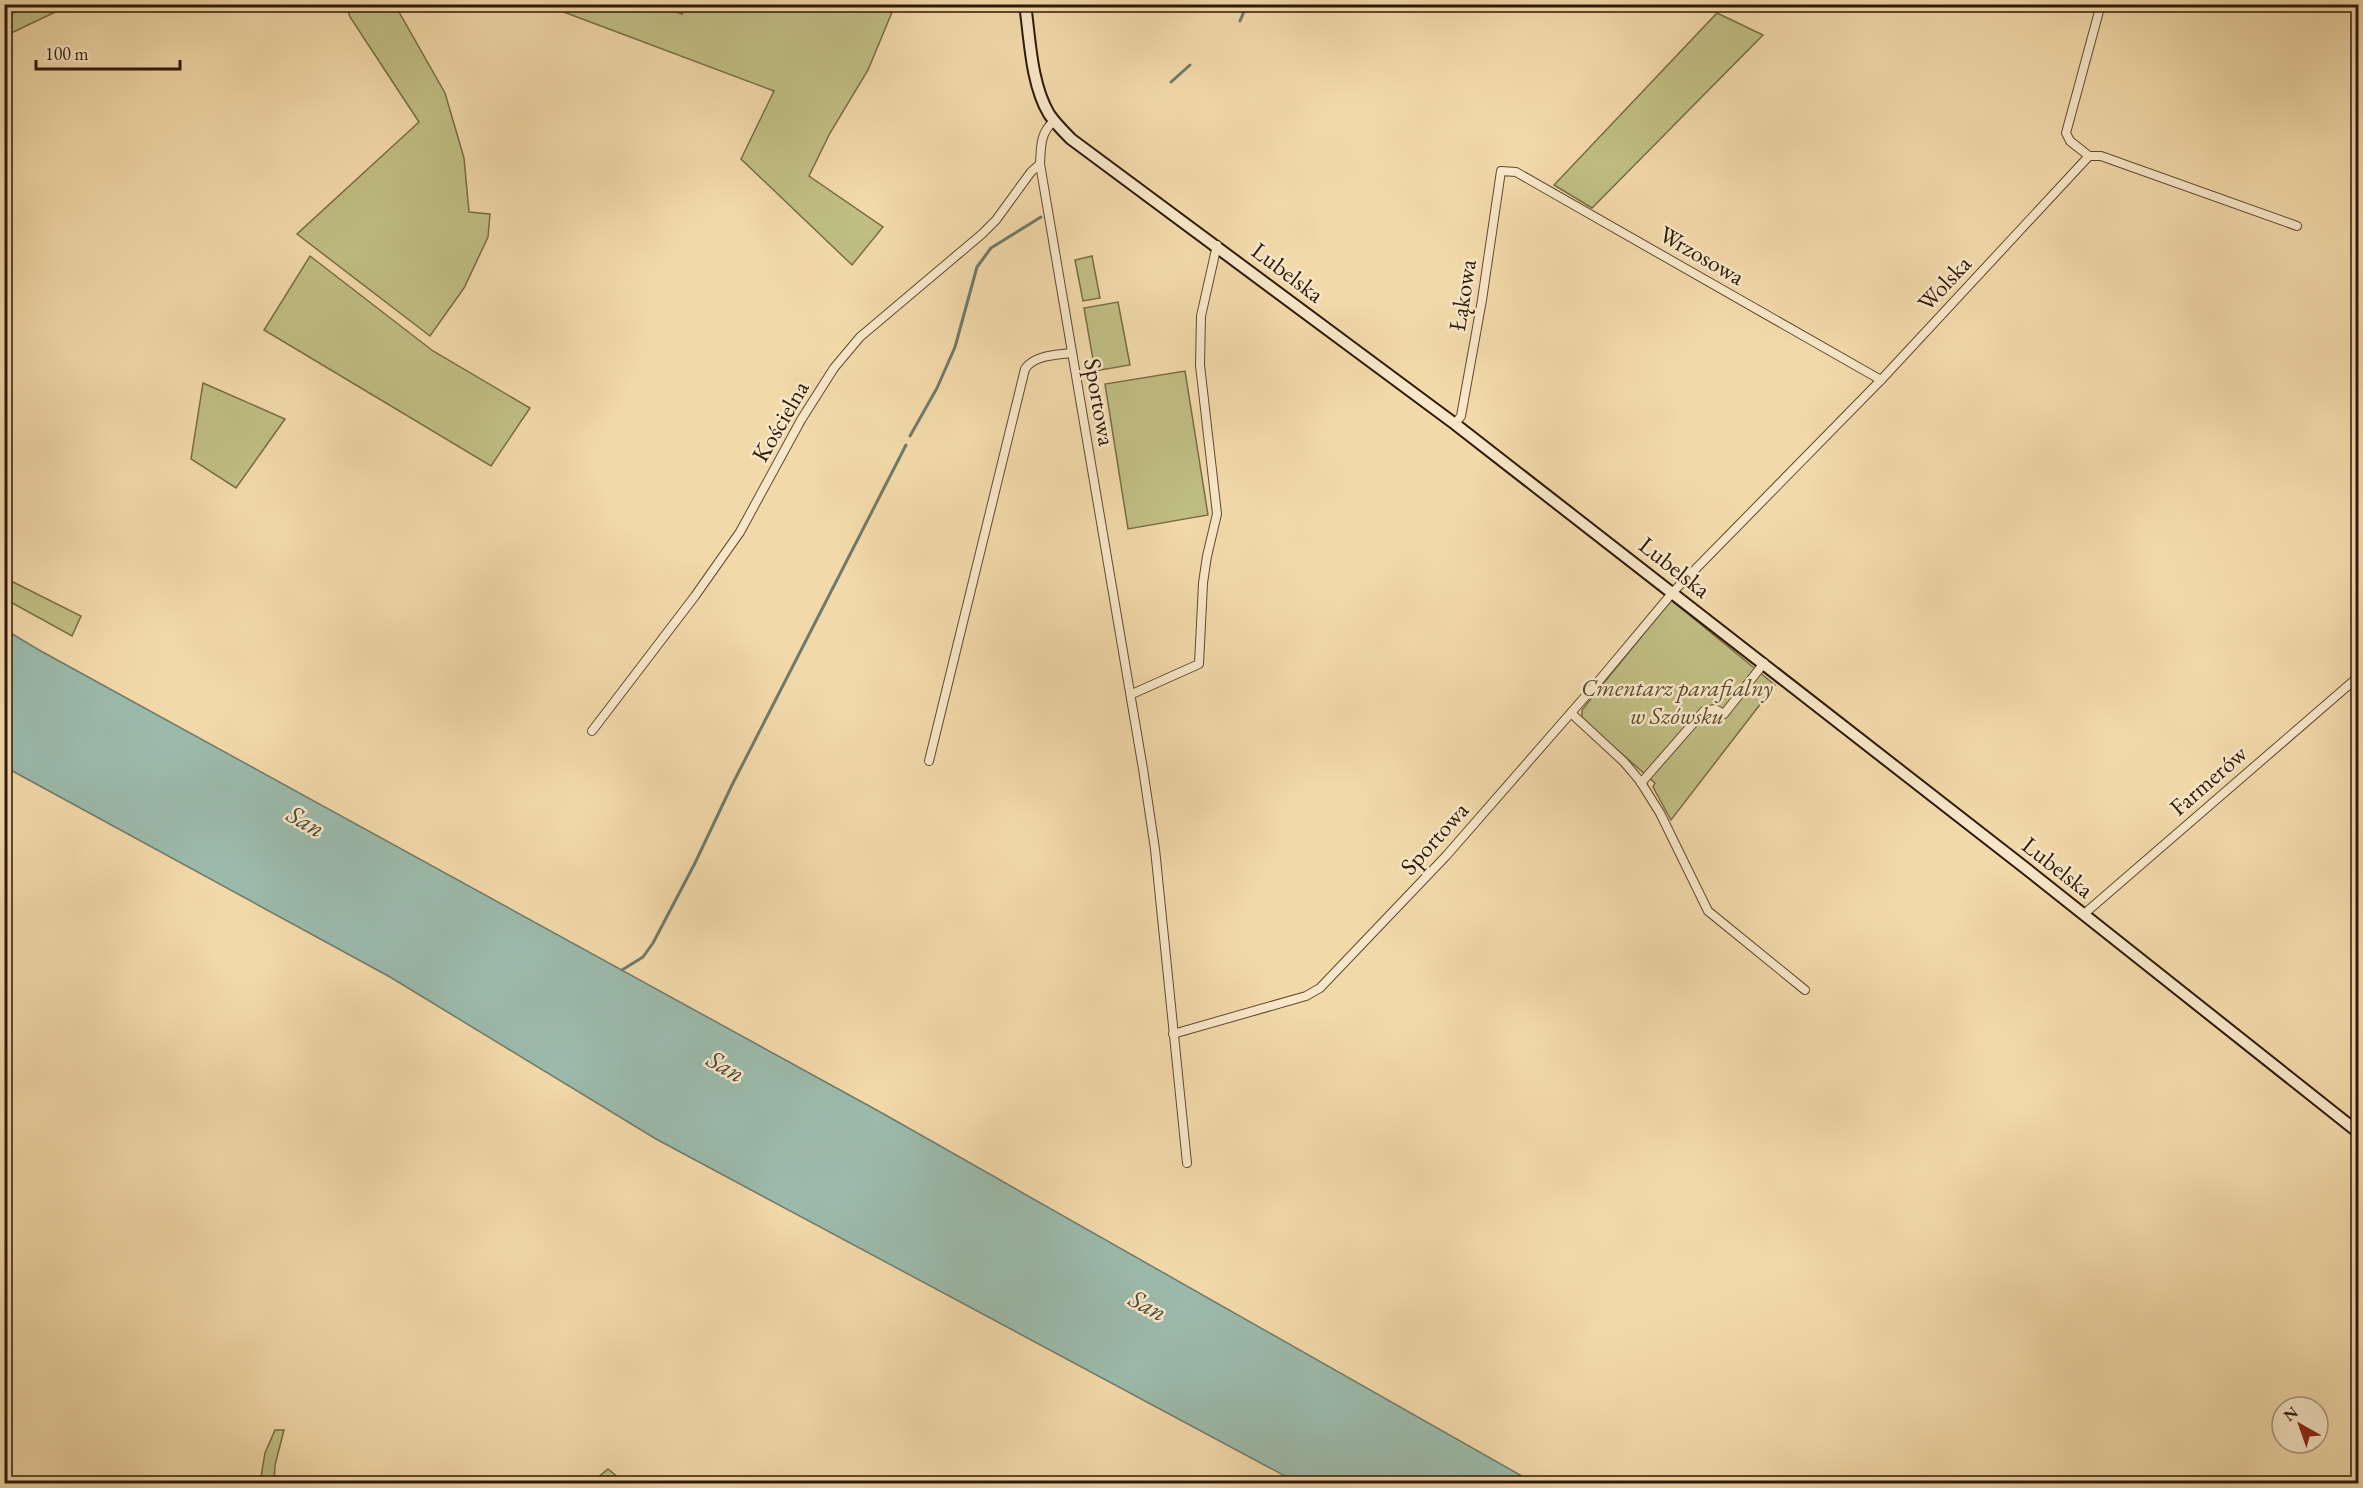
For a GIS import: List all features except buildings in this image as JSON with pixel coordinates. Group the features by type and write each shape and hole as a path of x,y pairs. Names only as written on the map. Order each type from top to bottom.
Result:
{"main road":[{"name":"Lubelska","path":"1025,4 1038,86 1054,121 1071,139 1217,245 1455,424 1673,592 2358,1132"}],"street":[{"path":"2101,4 2066,133 2070,141 2089,156 2101,156 2297,226"},
{"name":"Sportowa","path":"1054,121 1042,135 1040,164 1132,694 1155,849 1187,1163"},
{"name":"Wolska","path":"1673,592 1881,380 2089,156"},
{"name":"Kościelna","path":"592,731 695,596 740,532 801,420 834,368 860,337 982,234 1040,164"},
{"name":"Wrzosowa","path":"1501,171 1516,172 1881,380"},
{"name":"Łąkowa","path":"1455,424 1461,416 1482,300 1501,171"},
{"path":"1132,694 1199,664 1203,583 1217,514 1200,365 1201,316 1217,245"},
{"path":"929,761 1025,369 1030,362 1037,359 1072,353"},
{"name":"Sportowa","path":"1173,1034 1306,996 1320,988 1446,856 1673,592"},
{"path":"1641,783 1704,711 1715,709 1725,714 1764,663"},
{"name":"Farmerów","path":"2084,914 2358,677"},
{"path":"1571,713 1624,762 1641,783 1660,813 1708,911 1805,990"}],"green space":[{"path":"31,4 70,5 5,36 5,17"},
{"path":"686,4 895,5 868,70 830,133 809,176 883,227 852,265 741,159 774,91 545,5 655,5 682,14"},
{"path":"346,5 395,5 445,93 464,158 469,212 490,214 488,237 464,288 430,336 297,234 419,122 350,17"},
{"path":"1717,13 1763,35 1592,208 1554,185"},
{"path":"310,256 433,351 530,408 491,466 264,330"},
{"path":"1092,256 1100,298 1083,301 1075,260"},
{"path":"1118,302 1130,365 1095,371 1084,308"},
{"path":"1185,371 1208,515 1128,529 1105,384"},
{"path":"203,383 285,419 236,488 191,459"},
{"path":"5,578 81,616 72,636 5,599"},
{"name":"Cmentarz parafialny w Szówsku","path":"1671,600 1775,685 1671,820 1653,787 1655,783 1582,719 1582,710"},
{"path":"275,1430 284,1430 275,1465 274,1483 260,1483 265,1453"},
{"path":"608,1469 625,1483 591,1483"}],"water":[{"name":"San","path":"4,629 882,1113 1534,1483 1298,1483 656,1139 390,977 5,767"}],"waterway":[{"path":"1240,21 1247,4"},
{"path":"1171,82 1190,65"},
{"path":"910,436 937,388 955,347 977,267 991,248 1041,217"},
{"path":"622,970 643,957 653,943 906,445"}]}
